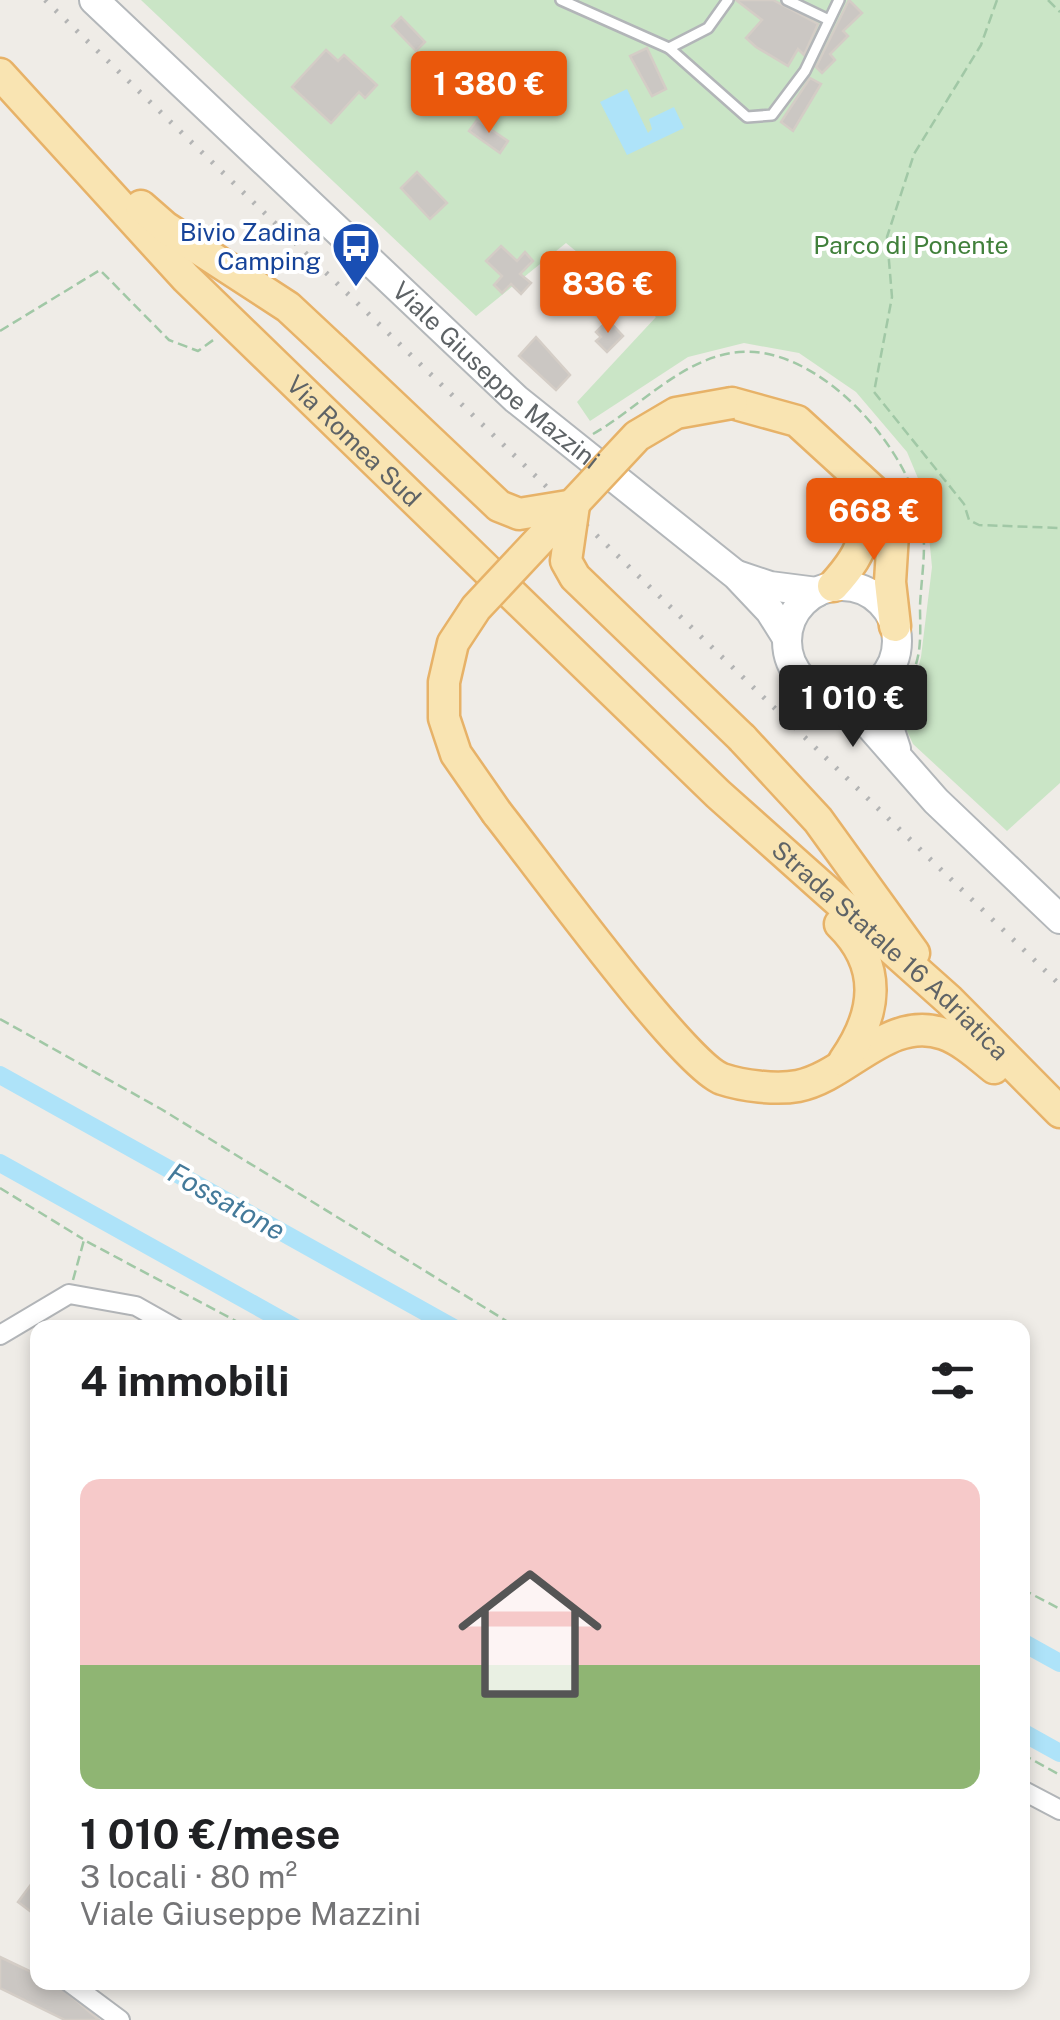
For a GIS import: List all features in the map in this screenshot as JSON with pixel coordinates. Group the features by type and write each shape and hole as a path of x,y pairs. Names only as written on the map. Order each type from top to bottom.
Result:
{"main road":[{"name":"Via Romea Sud","path":"0,74 234,325 718,794"},
{"path":"29,107 165,227 288,307 499,506 518,514 574,505"},
{"path":"895,626 890,582 893,534 878,495 797,421 732,402 676,414 638,436 476,608 453,643 444,682 444,718 456,754 497,813 703,1067 721,1078 797,1086 840,1068 887,1038 918,1030 941,1033 966,1045 1060,1126"},
{"path":"825,589 856,561 866,538 858,476"},
{"path":"574,505 566,561 575,577 742,738 818,820 948,1000"},
{"path":"718,794 755,841 864,952 872,973 872,998 862,1033 840,1068"},
{"name":"Strada Statale 16 Adriatica","path":"718,794 948,1000 1060,1112"}],"street":[{"name":"Viale Giuseppe Mazzini","path":"94,0 516,399 736,575 770,610 787,638"},
{"path":"736,575 770,586 865,590 889,611 904,666 885,715 905,768"},
{"path":"825,589 796,611 787,638 795,670 806,683 838,696 864,718 905,768 1060,919"},
{"path":"838,696 872,688 904,666"},
{"path":"0,1335 68,1294 136,1306 161,1320"},
{"path":"1030,1794 1060,1810"},
{"path":"80,1990 120,2020"}],"lane":[{"path":"561,0 669,48 747,117 772,115 804,70 839,0"},
{"path":"669,48 708,28 728,0"},
{"path":"787,0 829,20"}],"path":[{"path":"997,0 981,45 914,154 886,237 892,297 874,392 964,504 969,520 978,525 1060,528"},
{"path":"1048,0 1060,12"},
{"path":"0,331 100,270 169,340 198,350 234,325"},
{"path":"580,433 590,436 700,364 741,352 771,355 836,386 904,468 923,528 919,656 904,666"},
{"path":"0,1019 161,1110 505,1320"},
{"path":"0,1188 84,1240 234,1320"},
{"path":"68,1294 84,1240"},
{"path":"1030,1593 1060,1609"},
{"path":"1030,1758 1060,1775"}],"green space":[{"name":"Parco di Ponente","path":"141,0 1060,0 1060,783 1007,831 913,744 903,722 921,657 932,567 925,495 907,452 856,392 799,353 744,343 688,357 590,421 577,402 656,317 566,243 476,316"}],"water":[{"path":"627,89 648,133 652,129 649,119 674,107 684,128 627,155 600,102"}],"building":[{"path":"736,0 773,0 818,24 804,55 798,49 788,66 756,47 746,38 762,20"},
{"path":"849,0 862,13 843,31 848,36 830,54 835,60 822,73 816,67"},
{"path":"401,17 425,42 416,51 392,26"},
{"path":"647,48 666,89 652,96 630,56"},
{"path":"326,50 338,61 344,55 377,85 365,98 359,92 331,123 292,87"},
{"path":"810,78 821,84 793,131 781,122"},
{"path":"477,120 508,141 500,153 469,131"},
{"path":"417,172 447,203 430,219 401,188"},
{"path":"501,246 517,261 525,252 533,261 520,274 531,283 521,294 511,284 502,293 494,285 502,276 486,261"},
{"path":"571,277 580,286 572,294 578,299 568,309 554,294"},
{"path":"608,320 623,336 607,352 596,341 601,337 596,332"},
{"path":"536,337 570,375 556,390 519,356"},
{"path":"30,1886 30,1911 18,1902"},
{"path":"0,1957 30,1971 30,1990 64,1990 99,2020 65,2020 0,1988"}],"waterway":[{"name":"Fossatone","path":"0,1075 440,1320"},
{"path":"0,1163 282,1320"},
{"name":"Fossatone","path":"1030,1646 1060,1663"},
{"path":"1030,1736 1060,1753"}],"railway":[{"path":"45,0 1060,985"}],"place":[{"name":"Bivio Zadina Camping","path":"356,288"}]}
